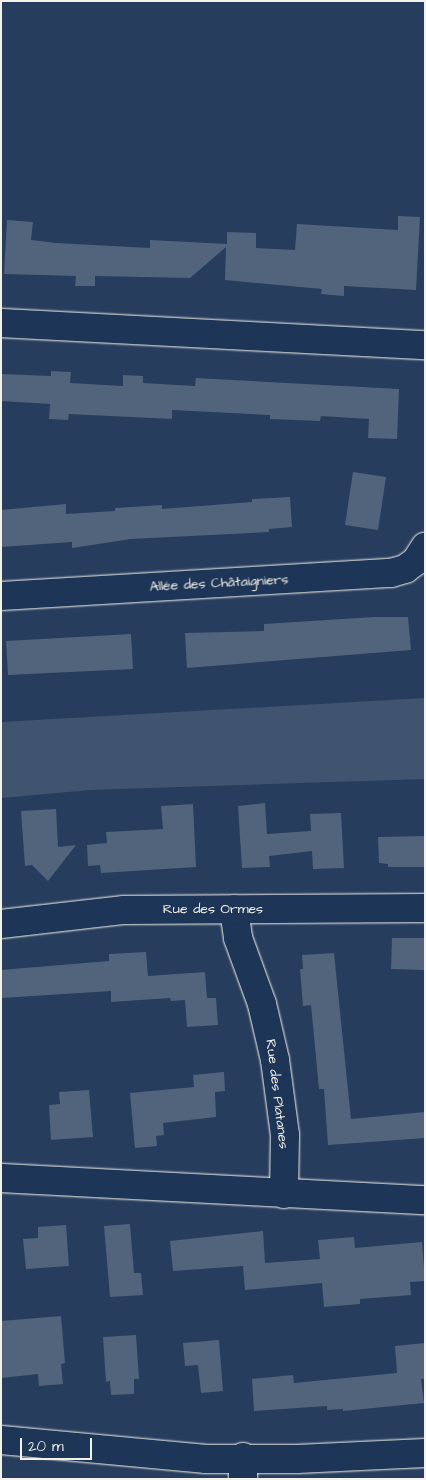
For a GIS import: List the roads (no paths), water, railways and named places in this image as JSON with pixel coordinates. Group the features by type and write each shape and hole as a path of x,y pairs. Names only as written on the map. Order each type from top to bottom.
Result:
{"street":[{"path":"1,323 425,345"},
{"name":"Allée des Châtaigniers","path":"1,596 391,573 406,569 416,562 425,547"},
{"name":"Rue des Ormes","path":"1,924 116,910 425,908"},
{"name":"Rue des Platanes","path":"234,909 238,938 262,1004 275,1060 284,1135 284,1194"},
{"path":"1,1178 425,1200"},
{"path":"1,1426 68,1430 172,1442 243,1468"},
{"path":"1,1440 200,1458 243,1468 297,1459 425,1453"}]}
